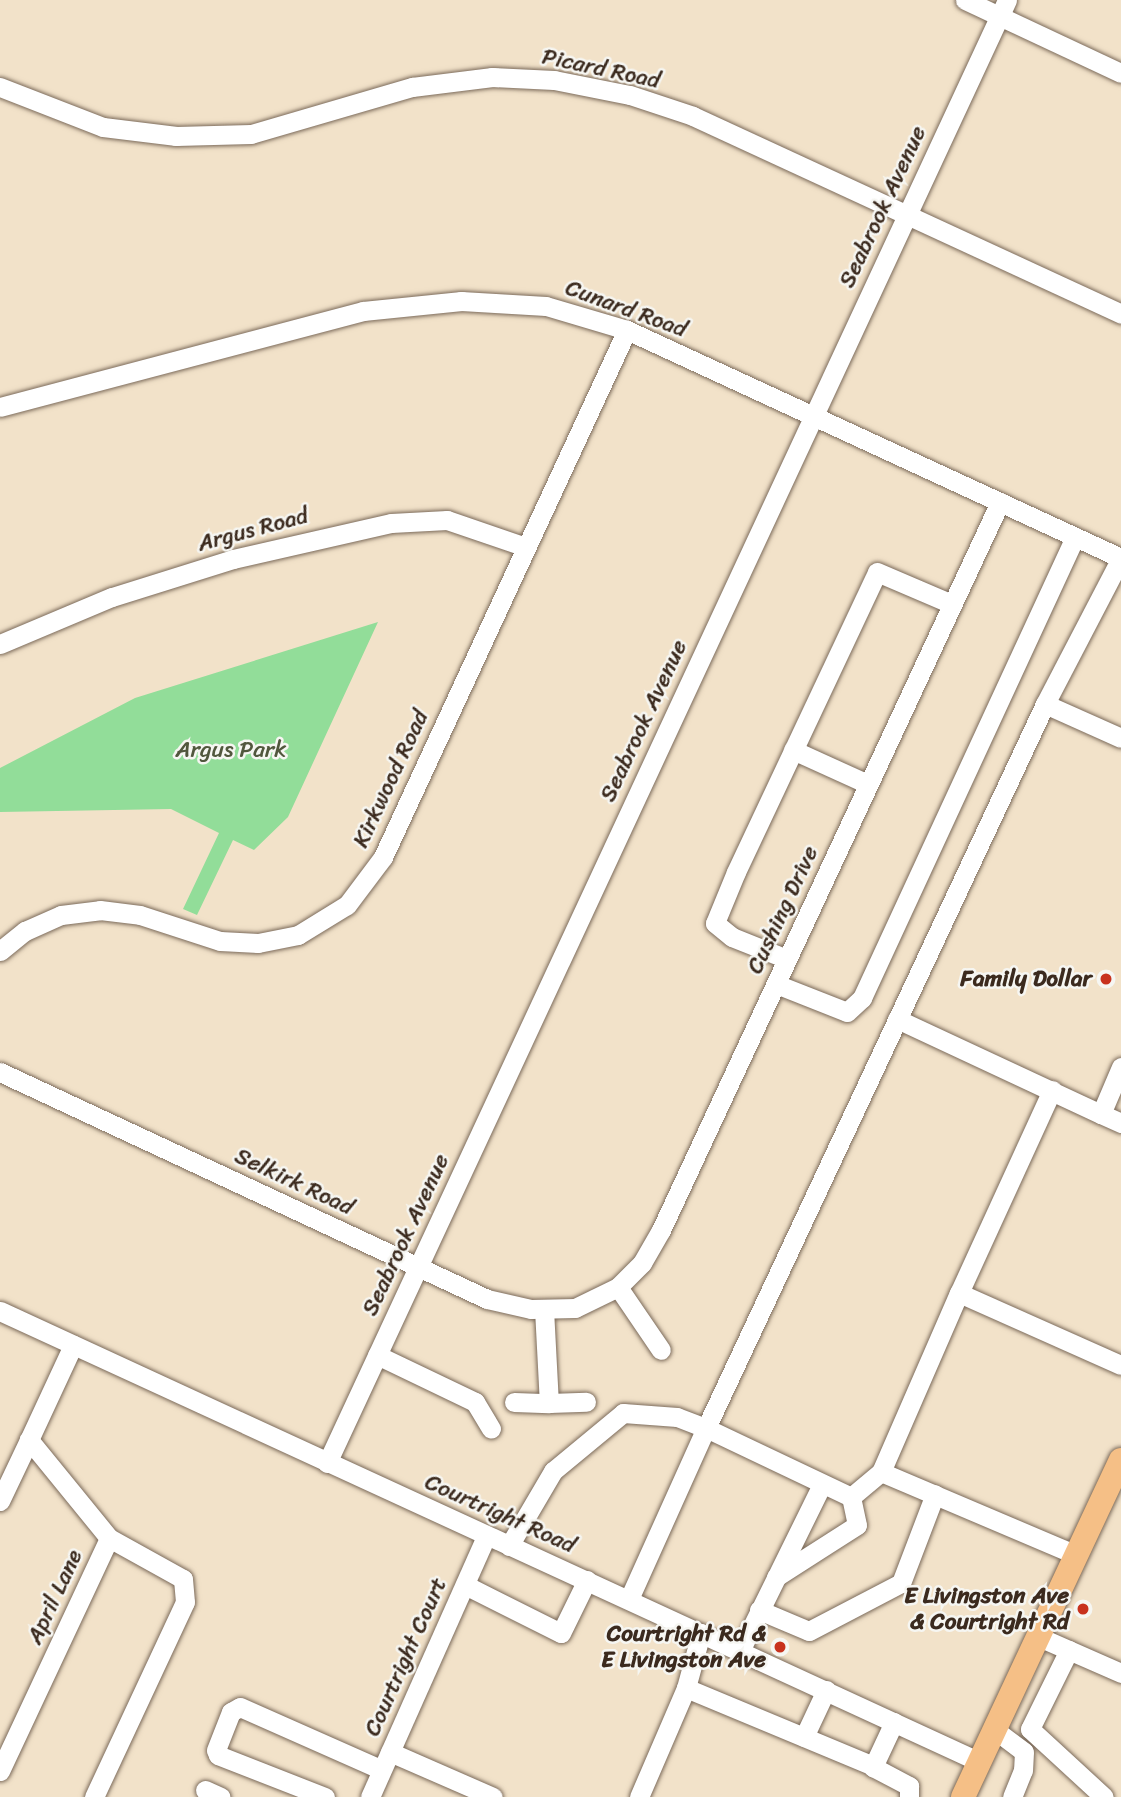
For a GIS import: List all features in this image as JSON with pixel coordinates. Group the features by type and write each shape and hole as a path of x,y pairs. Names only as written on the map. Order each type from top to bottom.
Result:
{"main road":[{"path":"963,1797 1077,1555 1116,1486 1121,1460"}],"street":[{"path":"965,0 1003,8 1121,73"},
{"name":"Seabrook Avenue","path":"327,1463 1003,8"},
{"name":"Picard Road","path":"0,87 103,127 176,136 251,134 412,87 492,77 554,80 630,95 693,116 1121,314"},
{"name":"Cunard Road","path":"0,407 363,311 461,301 546,306 627,330 1121,558"},
{"name":"Kirkwood Road","path":"0,951 25,931 61,915 100,910 140,915 220,941 258,943 298,936 347,905 383,857 627,330"},
{"name":"Cushing Drive","path":"575,1308 618,1287 642,1263 661,1230 1000,502"},
{"name":"Argus Road","path":"0,644 112,597 233,559 391,523 447,520 526,547"},
{"path":"776,984 847,1012 862,998 1075,537"},
{"path":"629,1599 706,1428 1045,704 1114,589 1121,558"},
{"path":"787,958 732,937 715,923 793,750 877,572 952,604"},
{"path":"1045,704 1121,738"},
{"path":"793,750 868,784"},
{"path":"897,1019 1121,1123"},
{"path":"1101,1114 1121,1067"},
{"name":"Selkirk Road","path":"0,1073 487,1299 544,1309 575,1308"},
{"path":"851,1497 881,1472 1052,1090"},
{"path":"618,1287 661,1350"},
{"path":"959,1293 1121,1365"},
{"path":"544,1309 549,1403"},
{"name":"Courtright Road","path":"0,1311 486,1537 629,1599 980,1762"},
{"path":"0,1501 73,1345"},
{"path":"377,1355 475,1402 491,1429"},
{"path":"514,1402 586,1402"},
{"path":"509,1546 553,1471 623,1413 677,1417 706,1428 851,1497"},
{"name":"April Lane","path":"0,1771 109,1538 29,1440"},
{"path":"881,1472 1077,1555"},
{"path":"740,1651 773,1578 822,1484"},
{"path":"759,1610 810,1631 901,1583 935,1494"},
{"path":"773,1578 857,1525 851,1497"},
{"name":"Courtright Court","path":"370,1797 486,1537"},
{"path":"94,1797 186,1602 183,1579 109,1538"},
{"path":"464,1585 561,1633 587,1580"},
{"path":"639,1797 686,1688 701,1633"},
{"path":"1039,1637 1121,1673"},
{"path":"1069,1650 1030,1729 1104,1797"},
{"path":"686,1688 873,1766 909,1786 909,1797"},
{"path":"804,1737 826,1690"},
{"path":"325,1797 218,1755 216,1750 237,1708 330,1745 493,1797"},
{"path":"873,1766 894,1722"},
{"path":"995,1730 1024,1752 1023,1770 1012,1797"}],"green space":[{"name":"Argus Park","path":"378,622 288,817 254,850 233,840 197,915 183,909 219,833 171,809 0,812 0,768 135,698"}],"place":[{"name":"Family Dollar","path":"1106,979"},
{"name":"E Livingston Ave & Courtright Rd","path":"1083,1609"},
{"name":"Courtright Rd & E Livingston Ave","path":"780,1647"}]}
